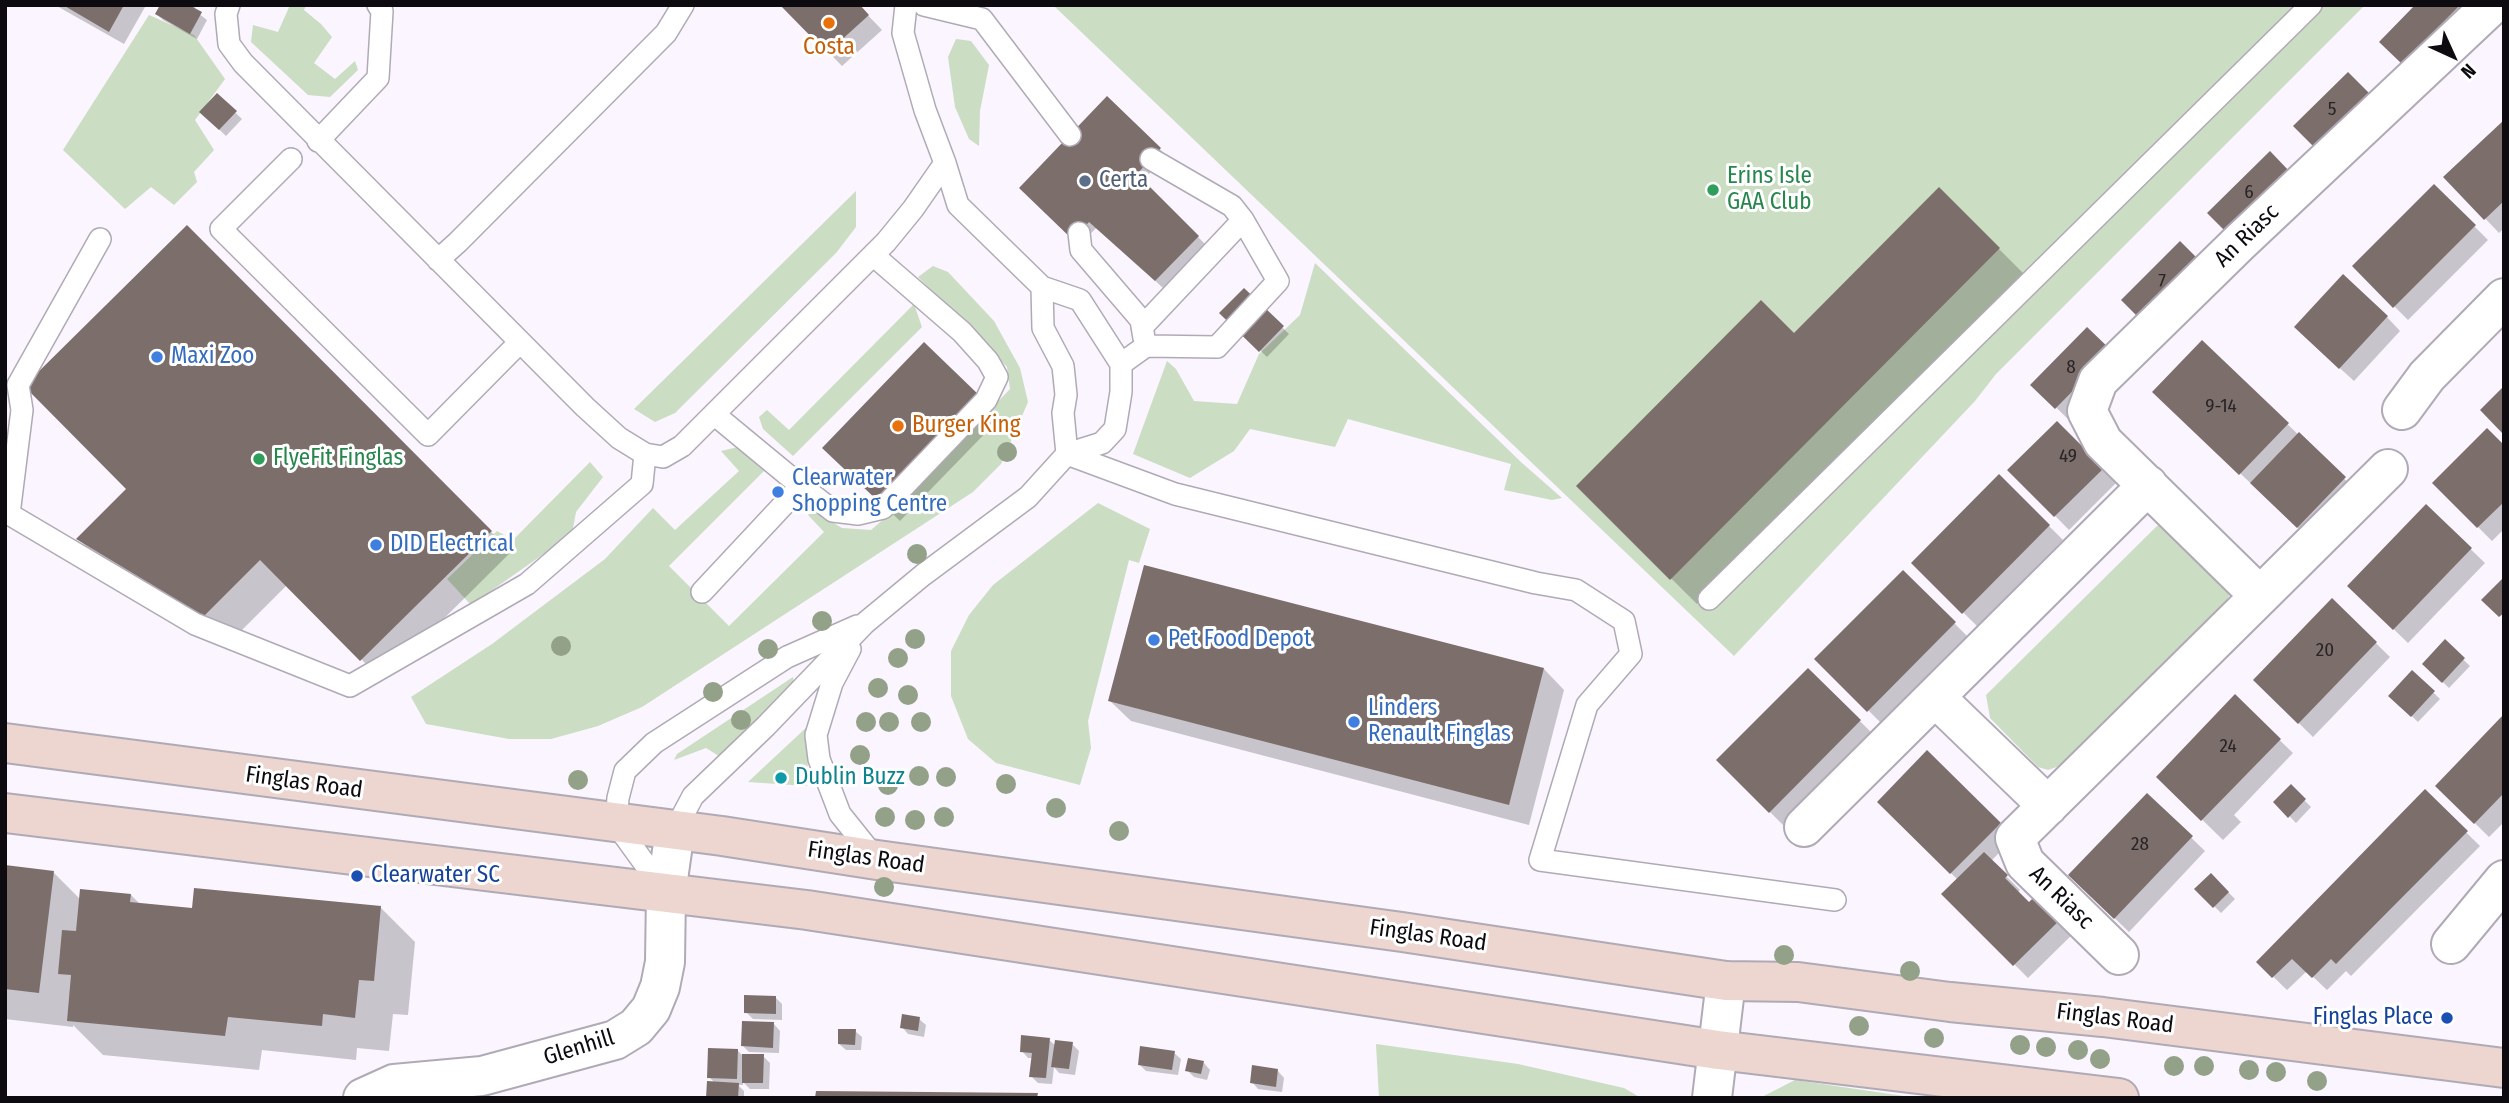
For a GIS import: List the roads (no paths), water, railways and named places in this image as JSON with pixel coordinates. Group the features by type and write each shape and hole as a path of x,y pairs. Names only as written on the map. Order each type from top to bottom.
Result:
{"main road":[{"name":"Finglas Road","path":"5,743 675,830 1402,932 1726,981 1798,982 1950,1002 2103,1017 2504,1068"},
{"path":"5,813 807,910 1718,1050 2119,1098"}],"street":[{"name":"An Riasc","path":"2260,596 2103,442 2087,411 2098,381 2239,243 2492,5"},
{"path":"2402,410 2427,376 2504,298"},
{"name":"An Riasc","path":"2119,955 2025,863 2015,838 2388,469"},
{"path":"1804,827 2148,485"},
{"path":"1936,698 2049,806"},
{"name":"Glenhill","path":"363,1098 394,1084 482,1076 615,1040 636,1027 651,1009 660,987 665,961 666,893 675,830"},
{"path":"2451,944 2504,880"},
{"path":"1712,1098 1726,981"}],"lane":[{"path":"229,5 226,14 229,44 243,63 520,342 619,438 645,454 663,457 682,446 715,415 873,255 914,209 945,163"},
{"path":"318,141 378,78 382,11 378,5"},
{"path":"438,260 666,33 683,5"},
{"path":"675,830 693,796 766,726 865,623 923,575 1028,497 1067,454 1102,443 1115,429 1121,392 1121,364 1080,300 1042,287 958,205 925,110 903,33 906,5"},
{"path":"924,5 982,19 1070,135"},
{"path":"1709,599 2311,5"},
{"path":"291,159 221,229 428,435 520,342"},
{"path":"1144,337 1217,347 1278,281 1243,220 1231,206 1151,159"},
{"path":"1121,364 1243,220"},
{"path":"1079,233 1081,250 1141,320 1144,337"},
{"path":"100,239 18,385 22,410 9,514 195,624 350,686 527,584 642,484 645,454"},
{"path":"715,415 833,511 859,514 883,508 986,400 997,377 988,362 962,332 873,255"},
{"path":"1042,287 1043,328 1063,366 1066,395 1063,413 1067,454"},
{"path":"1067,454 1175,495 1536,583 1576,590 1625,621 1632,654 1587,705 1540,860 1835,900"},
{"path":"702,592 801,486"},
{"path":"666,893 616,824 618,798 625,771 654,743 787,657 865,623"},
{"path":"865,623 832,683 816,735 819,759 840,814 877,860"}],"place":[{"name":"Costa","path":"829,23"},
{"name":"Certa","path":"1085,181"},
{"name":"Erins Isle GAA Club","path":"1713,190"},
{"name":"Maxi Zoo","path":"157,357"},
{"name":"Burger King","path":"898,426"},
{"name":"FlyeFit Finglas","path":"259,459"},
{"name":"Clearwater Shopping Centre","path":"778,492"},
{"name":"DID Electrical","path":"376,545"},
{"name":"Pet Food Depot","path":"1154,640"},
{"name":"Linders Renault Finglas","path":"1354,722"},
{"name":"Dublin Buzz","path":"781,778"},
{"name":"Clearwater SC","path":"357,876"},
{"name":"Finglas Place","path":"2447,1018"}]}
